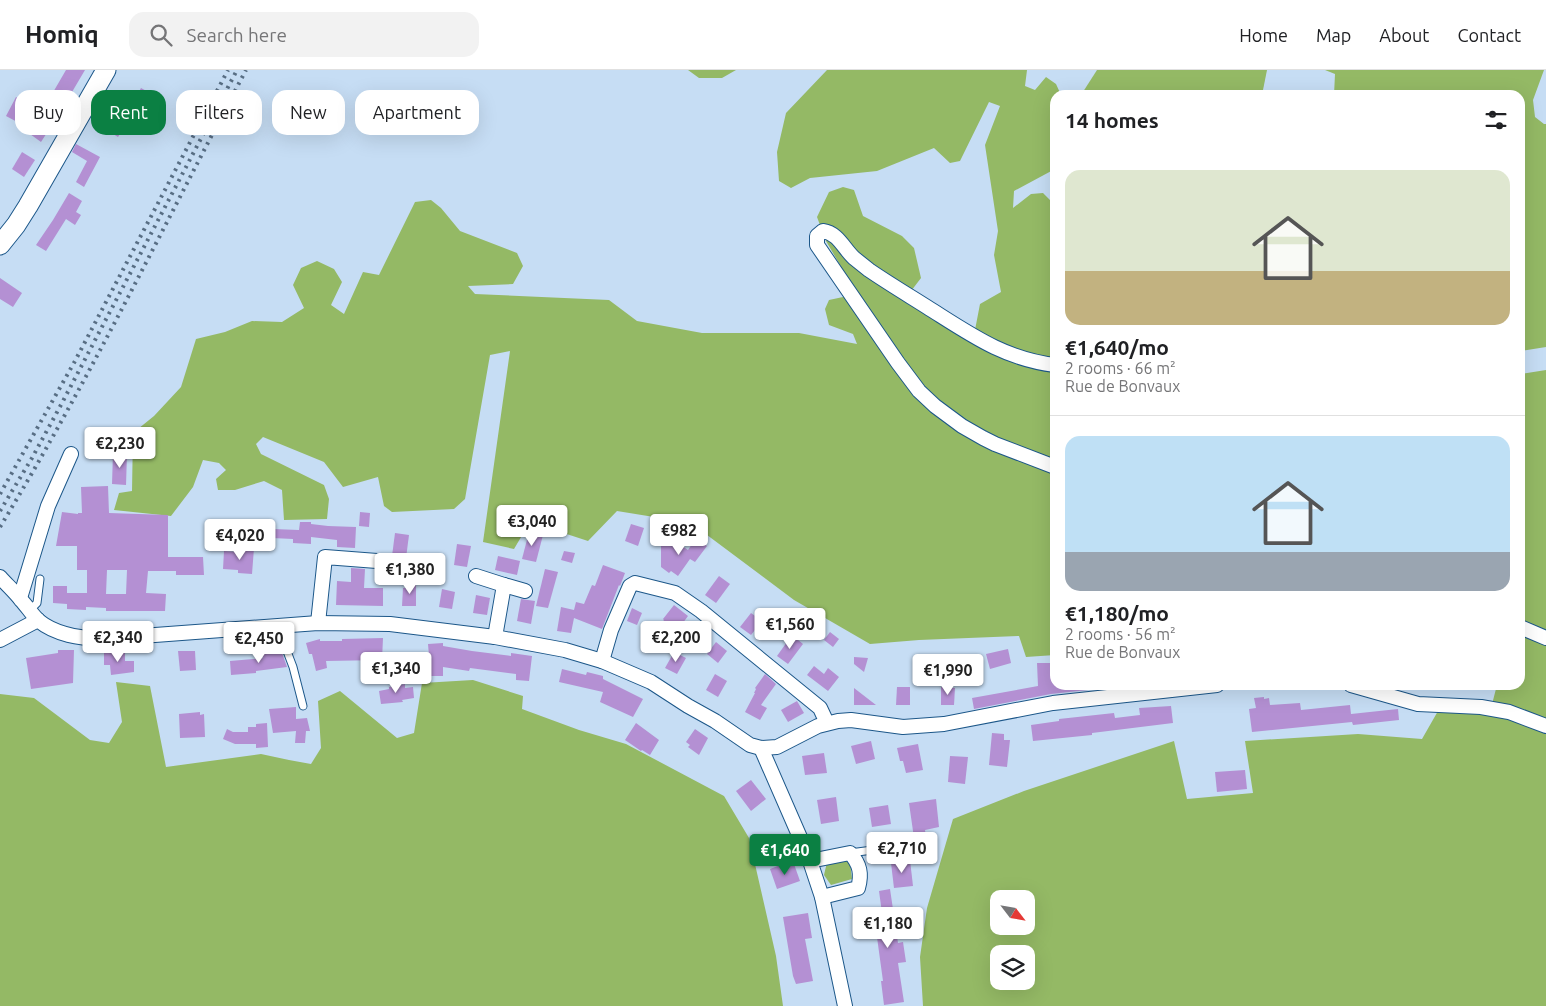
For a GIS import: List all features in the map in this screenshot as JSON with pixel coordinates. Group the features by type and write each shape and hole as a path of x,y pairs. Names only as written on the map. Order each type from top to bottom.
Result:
{"main road":[{"path":"0,245 28,206 106,70"}],"street":[{"path":"1050,364 1023,360 973,336 870,270 853,257 830,232 823,231 817,236 817,245 919,391 935,406 962,426 983,438 1050,464"},
{"path":"20,598 48,506 71,454"},
{"path":"318,623 325,557 377,562"},
{"path":"476,576 525,591"},
{"path":"0,577 34,615 50,628 82,638 101,639 318,623 390,624 495,637 565,650 602,660 651,682 750,744 761,748 778,747 827,723 851,720 903,727 944,724 1053,703 1171,690"},
{"path":"602,660 611,630 630,586 635,583 646,584 675,593 701,611 820,708 827,723"},
{"path":"495,637 504,585"},
{"path":"0,640 34,615"},
{"path":"1525,629 1546,638"},
{"path":"1368,690 1418,704 1481,707 1508,712 1546,726"},
{"path":"761,748 809,858 822,897 845,1006"},
{"path":"809,858 820,859 850,853 858,861 861,877 858,888 822,897"}],"lane":[{"path":"34,615 40,579"},
{"path":"270,628 285,646 293,667 303,706"},
{"path":"850,853 895,847"}],"green space":[{"path":"688,70 736,70 722,78 699,78"},
{"path":"827,70 1027,70 1025,86 1035,90 1046,77 1056,84 1059,90 1050,90 1050,172 1014,191 1013,208 1031,194 1043,193 1050,200 1050,358 1019,352 975,330 980,304 1001,292 994,255 998,231 985,145 1000,106 989,102 960,161 950,163 934,148 877,171 810,178 791,188 779,181 777,152 786,113"},
{"path":"1097,70 1267,70 1263,90 1084,90"},
{"path":"1325,70 1544,70 1533,100 1535,117 1546,124 1546,347 1525,350 1525,90 1334,90 1335,74"},
{"path":"843,187 854,190 863,216 902,236 914,248 921,278 905,299 976,343 1024,366 1050,369 1050,655 1026,657 1019,636 870,644 794,600 691,523 617,511 588,541 530,522 514,549 483,542 510,351 490,355 465,499 454,509 392,512 384,506 378,477 343,487 324,462 263,437 256,444 261,454 324,485 329,499 327,519 284,520 282,490 264,481 235,490 218,490 216,479 226,470 219,463 203,460 193,487 171,516 114,510 119,493 132,491 133,433 154,416 181,387 196,339 225,332 252,321 282,322 304,308 293,285 301,268 317,261 334,269 342,282 331,305 344,314 363,272 379,275 415,202 431,200 441,208 460,231 517,253 523,266 513,284 468,286 475,294 609,300 637,321 702,333 799,333 857,344 853,334 829,325 825,309 829,300 857,294 826,241 817,217 829,192"},
{"path":"1546,370 1546,1006 923,1006 920,957 927,908 953,819 1024,791 1174,741 1187,799 1253,793 1245,741 1358,734 1422,739 1438,711 1490,712 1496,690 1525,690 1525,373"},
{"path":"473,680 523,696 522,709 579,730 626,744 724,796 749,838 776,956 783,1006 0,1006 0,694 34,698 90,740 109,743 122,722 116,682 150,686 166,767 261,754 311,764 321,748 318,701 340,691 397,738 414,733 422,683"},
{"path":"846,859 850,863 852,879 831,885 824,875 827,862"}],"building":[{"path":"66,70 85,70 73,90 54,90"},
{"path":"15,99 15,121 6,116"},
{"path":"31,135 46,135 41,142"},
{"path":"76,144 100,157 84,187 76,182 87,161 72,152"},
{"path":"22,152 35,160 24,177 12,169"},
{"path":"69,193 82,201 76,212 81,215 75,225 66,219 46,251 36,245"},
{"path":"0,278 22,293 13,307 0,299"},
{"path":"113,453 127,453 126,485 112,484"},
{"path":"108,486 109,513 168,515 168,557 203,557 204,575 176,575 176,571 148,571 146,593 166,594 165,611 106,611 106,608 86,607 86,610 67,609 67,604 53,603 53,586 67,586 67,593 87,593 87,570 77,570 77,546 56,546 62,512 82,513 81,487","holes":["107,570 127,570 126,594 106,594"]},
{"path":"360,512 370,513 369,527 359,526"},
{"path":"300,522 356,527 355,548 337,547 337,540 311,537 311,544 293,543 293,539 272,538 273,529 299,530"},
{"path":"631,524 644,528 638,546 625,541"},
{"path":"529,532 543,535 536,562 522,559"},
{"path":"395,533 409,535 406,558 392,556"},
{"path":"696,538 707,546 695,562 690,559 678,576 671,571 669,573 661,567 661,541 670,541 688,550"},
{"path":"457,544 471,546 467,567 454,565"},
{"path":"238,548 254,548 252,574 238,573 238,570 223,569 224,551 238,552"},
{"path":"564,551 575,553 572,563 561,560"},
{"path":"498,556 520,561 517,575 495,570"},
{"path":"430,562 443,564 440,585 419,583 420,569 429,570"},
{"path":"603,565 625,573 602,629 574,618 571,633 557,631 561,607 574,610 576,602 584,604 592,585 595,586"},
{"path":"351,568 365,569 364,588 383,588 383,606 336,605 337,581 351,582"},
{"path":"545,569 558,572 548,608 536,606"},
{"path":"719,576 730,584 716,603 705,595"},
{"path":"406,583 416,583 416,606 402,606 403,588 406,588"},
{"path":"442,589 455,592 452,609 439,607"},
{"path":"476,595 490,598 487,615 473,613"},
{"path":"521,599 535,601 531,624 517,621"},
{"path":"674,605 688,616 677,631 672,626 659,642 652,637"},
{"path":"632,608 642,613 637,625 627,621"},
{"path":"751,613 762,621 751,635 740,627"},
{"path":"830,632 839,639 833,647 824,640"},
{"path":"792,635 803,644 788,664 777,656"},
{"path":"383,638 382,660 326,661 327,668 316,671 312,654 309,654 306,643 320,639 320,641 342,641 342,639"},
{"path":"716,642 727,651 718,663 707,654"},
{"path":"443,643 443,646 472,651 511,656 511,653 532,656 529,681 516,680 516,674 470,668 469,671 443,667 443,676 424,676 424,657 429,656 428,644"},
{"path":"1008,649 1011,663 990,669 986,654"},
{"path":"58,650 74,650 73,683 31,689 26,658 58,653"},
{"path":"281,650 287,667 256,671 256,673 231,675 230,661 263,658 262,652"},
{"path":"178,651 195,651 196,670 180,671"},
{"path":"104,652 125,652 125,661 134,661 134,672 111,675 110,665 104,665"},
{"path":"674,652 686,658 677,674 665,668"},
{"path":"854,657 868,658 864,672 854,664"},
{"path":"1037,663 1050,663 1050,690 1088,690 1051,694 974,709 972,698 1038,686"},
{"path":"814,666 824,674 828,668 839,677 828,691 807,675"},
{"path":"562,669 586,675 587,672 603,676 603,679 643,699 633,717 600,702 603,692 559,682"},
{"path":"715,674 727,681 718,697 706,690"},
{"path":"765,674 776,684 761,705 767,708 760,720 745,712 755,693 755,688"},
{"path":"405,684 405,688 413,687 414,698 402,700 403,702 381,704 379,691"},
{"path":"897,687 910,687 910,705 896,705"},
{"path":"941,687 955,688 954,705 941,705"},
{"path":"854,688 876,705 854,705"},
{"path":"1264,697 1264,699 1269,698 1270,705 1300,703 1301,710 1350,705 1351,714 1398,709 1399,720 1353,725 1352,722 1252,732 1249,709 1256,708 1254,698"},
{"path":"797,701 804,713 788,722 781,710"},
{"path":"1171,706 1173,723 1092,733 1092,735 1033,741 1031,725 1059,721 1059,719 1114,713 1115,718 1140,715 1139,708"},
{"path":"296,707 296,719 307,718 310,731 306,731 305,743 295,743 296,731 273,733 269,709"},
{"path":"200,712 200,715 204,714 205,737 180,738 179,714"},
{"path":"267,723 268,747 256,748 256,744 235,744 223,739 227,729 233,732 248,732 248,727 256,727 256,724"},
{"path":"636,723 659,740 650,755 625,740"},
{"path":"695,729 708,738 699,755 688,747 690,745 686,742"},
{"path":"992,733 1004,734 1004,740 1010,740 1007,767 989,765"},
{"path":"871,741 875,759 856,764 851,746"},
{"path":"918,744 923,770 906,773 903,761 900,761 897,748"},
{"path":"824,753 827,773 805,775 802,756"},
{"path":"950,756 968,757 965,784 948,782"},
{"path":"1245,770 1247,789 1217,792 1215,772"},
{"path":"751,780 766,799 751,811 736,791"},
{"path":"836,797 839,821 821,824 817,800"},
{"path":"936,799 939,827 925,830 928,850 916,852 909,803"},
{"path":"888,805 891,824 872,827 869,808"},
{"path":"910,860 913,886 894,888 891,863"},
{"path":"783,864 784,868 794,864 800,881 777,889 770,869"},
{"path":"890,889 898,943 903,942 906,962 898,963 904,1002 884,1005 881,981 883,981 876,930 868,931 866,915 882,913 879,891"},
{"path":"808,913 812,938 805,939 813,981 796,984 783,917"}],"railway":[{"path":"0,494 75,361 228,70"},
{"path":"0,511 62,403 237,70"},
{"path":"0,527 96,358 246,70"}]}
